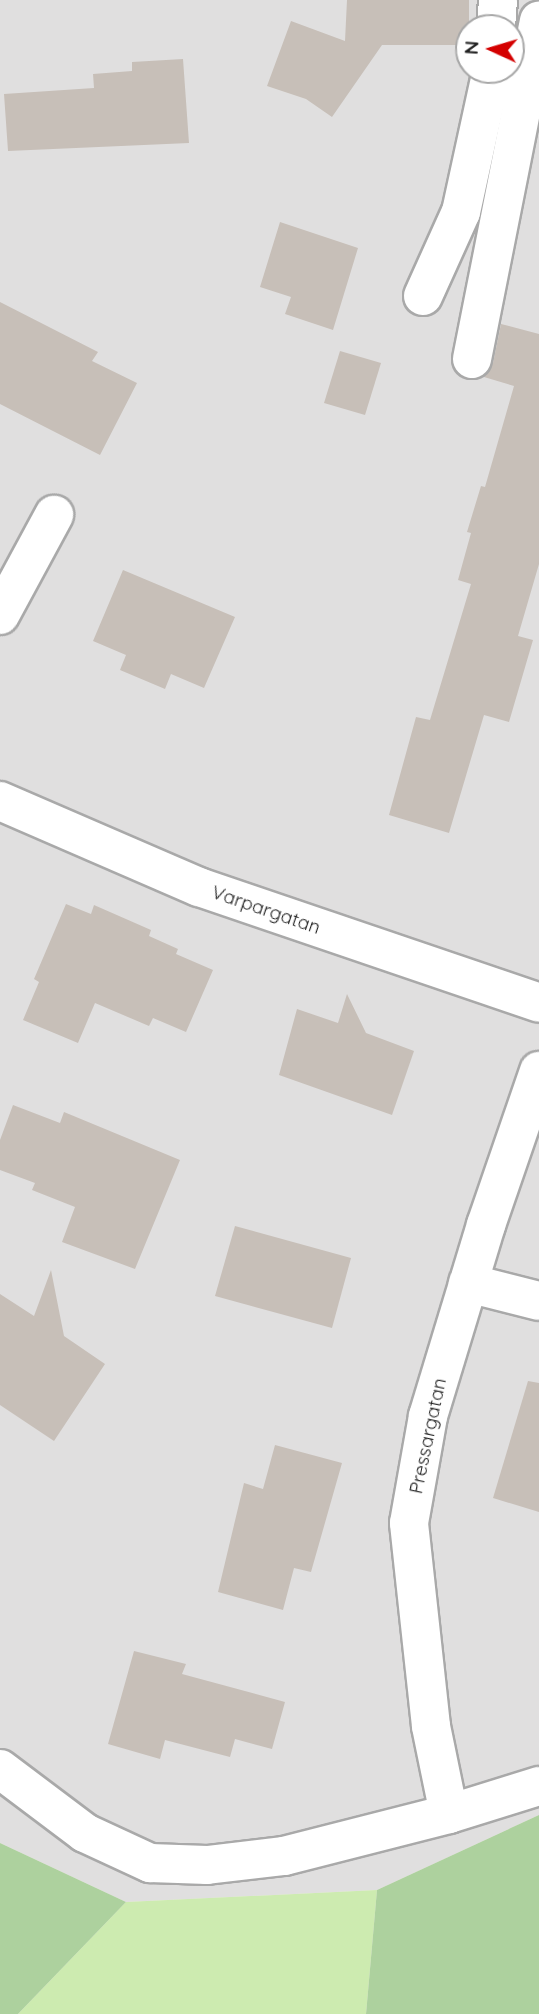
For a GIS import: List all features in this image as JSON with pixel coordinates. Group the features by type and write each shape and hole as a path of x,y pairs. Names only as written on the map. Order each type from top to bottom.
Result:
{"street":[{"path":"472,359 539,21"},
{"path":"423,296 461,212 489,84"},
{"path":"0,615 54,515"},
{"name":"Varpargatan","path":"0,801 199,887 539,1003"},
{"name":"Pressargatan","path":"449,1814 431,1726 409,1523 429,1416 468,1283 539,1072"},
{"path":"468,1283 539,1301"},
{"path":"0,1769 85,1833 150,1863 206,1865 284,1856 449,1814 539,1786"}],"shaded area":[{"path":"0,0 539,0 539,1815 377,1890 126,1902 0,1843"}],"green space":[{"path":"539,1815 539,2014 366,2014 377,1890"},
{"path":"0,1843 126,1902 18,2014 0,2014"},
{"path":"377,1890 366,2014 18,2014 126,1902"}],"building":[{"path":"347,0 469,0 469,14 455,14 455,45 382,45 332,117 306,99 267,86 291,21 345,41"},
{"path":"183,59 189,143 8,151 4,94 94,88 93,74 132,71 132,62"},
{"path":"280,222 358,248 333,330 285,314 291,297 260,287"},
{"path":"0,302 98,352 92,361 137,383 100,455 0,404"},
{"path":"501,324 539,334 539,564 518,636 533,640 509,722 484,715 449,833 389,815 416,717 430,720 471,584 458,580 471,533 467,532 481,486 485,487 514,386 484,377 493,363"},
{"path":"340,351 381,363 365,415 324,403"},
{"path":"123,570 235,617 204,688 171,674 165,689 120,670 126,655 93,641"},
{"path":"66,904 91,914 94,905 151,930 149,936 178,949 176,954 213,970 186,1032 153,1018 149,1026 95,1003 78,1043 23,1020 39,982 34,979"},
{"path":"347,994 366,1033 414,1051 392,1115 279,1075 297,1009 338,1023"},
{"path":"13,1105 60,1123 64,1112 180,1160 135,1269 62,1242 75,1207 32,1190 35,1183 0,1170 0,1140"},
{"path":"235,1226 351,1258 332,1328 215,1296"},
{"path":"51,1270 64,1336 105,1364 54,1441 0,1405 0,1294 34,1316"},
{"path":"528,1381 539,1383 539,1512 493,1498"},
{"path":"275,1445 342,1463 311,1572 294,1568 283,1610 218,1592 244,1483 263,1489"},
{"path":"134,1651 186,1664 182,1674 285,1702 272,1749 235,1739 230,1757 165,1740 160,1759 108,1744"}]}
